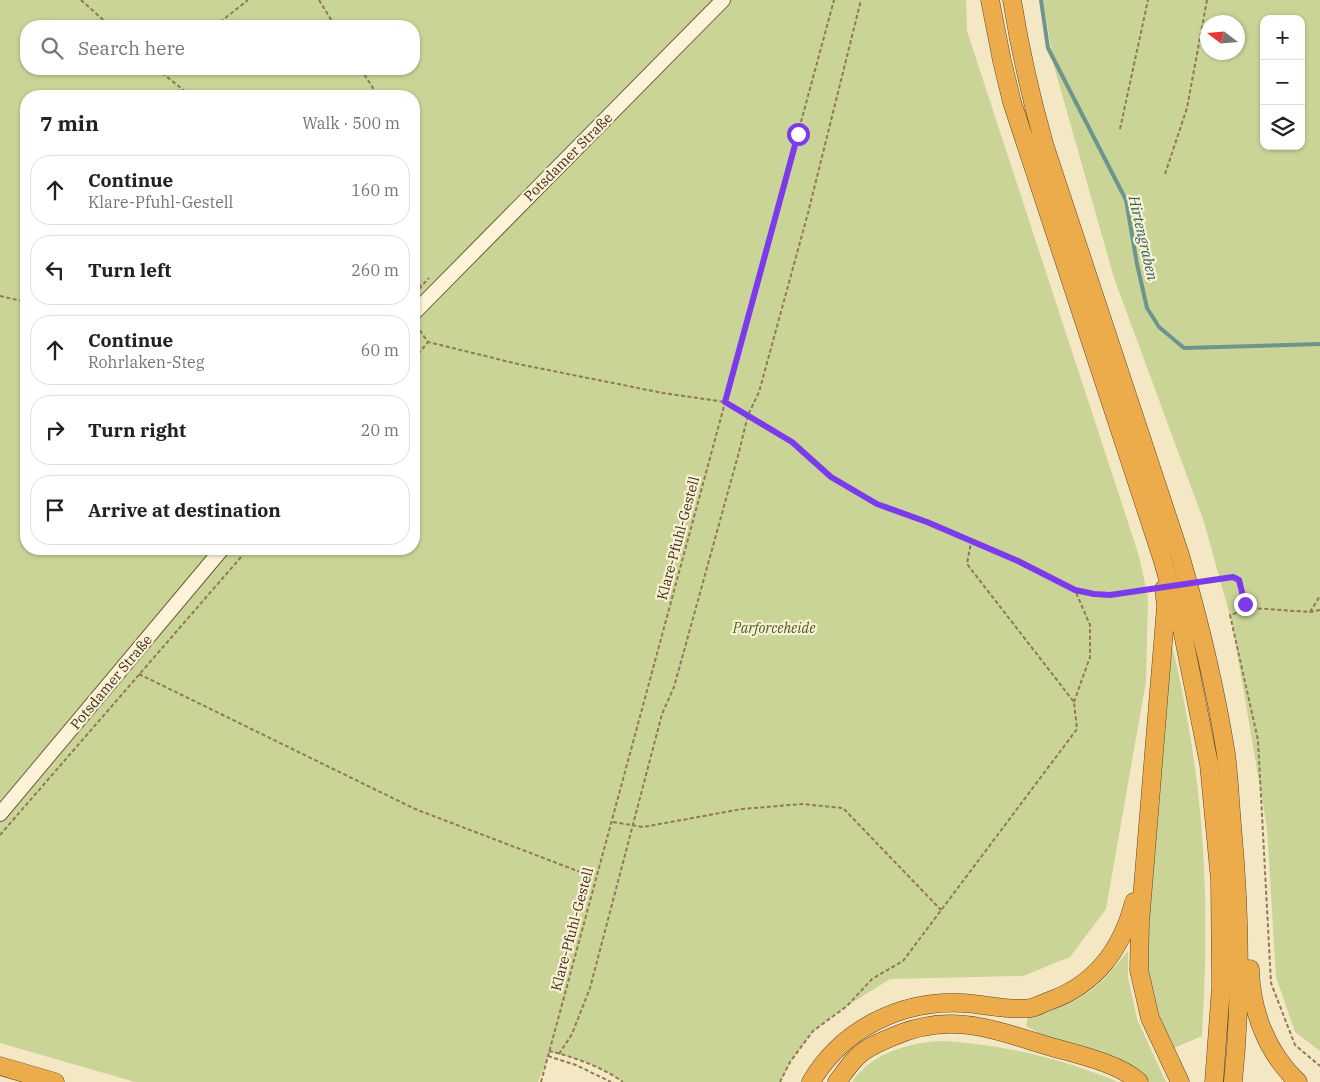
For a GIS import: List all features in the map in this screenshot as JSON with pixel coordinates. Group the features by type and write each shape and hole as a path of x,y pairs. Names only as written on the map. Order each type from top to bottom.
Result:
{"highway":[{"path":"990,0 1012,102 1162,558 1181,624 1210,764 1220,880 1221,987 1214,1082"},
{"path":"1012,0 1032,103 1045,147 1178,545 1198,616 1212,677 1226,756 1238,882 1249,956 1250,988 1258,1019 1273,1051 1298,1082"},
{"path":"1162,558 1166,606 1140,923 1139,970 1150,1018 1178,1078"},
{"path":"812,1082 821,1066 842,1044 867,1025 898,1011 936,1003 963,1003 1001,1008 1031,1008 1062,997 1089,980 1112,954 1128,924 1146,853"},
{"path":"1233,1082 1240,977 1238,882"},
{"path":"837,1082 857,1056 878,1043 902,1032 928,1025 957,1023 982,1027 1097,1060 1134,1077 1140,1082"},
{"path":"0,1066 55,1082"}],"street":[{"name":"Potsdamer Straße","path":"420,308 723,0"},
{"name":"Potsdamer Straße","path":"0,814 217,555"}],"path":[{"path":"81,0 103,20"},
{"path":"223,20 248,0"},
{"path":"319,0 331,20"},
{"name":"Klare-Pfuhl-Gestell","path":"541,1082 834,0"},
{"path":"559,1054 572,1034 590,988 662,714 674,687 740,452 748,415 758,392 805,222 861,0"},
{"path":"1120,129 1148,0"},
{"path":"1165,174 1187,108 1208,0"},
{"path":"164,75 183,90"},
{"path":"366,75 374,90"},
{"path":"0,296 20,301"},
{"path":"420,331 428,342 528,366 663,394 725,402 792,442 831,477 877,504 927,522 1018,561 1075,590 1110,595 1233,577 1239,580 1245,604 1252,608"},
{"path":"420,352 428,342"},
{"path":"971,542 968,564 1074,702"},
{"path":"0,835 243,555"},
{"path":"780,1082 790,1062 813,1032 847,1006 872,979 903,961 1077,729 1074,702 1090,658 1090,626 1075,590"},
{"path":"1310,612 1320,596"},
{"path":"1320,610 1310,612 1252,608 1230,615 1258,740 1271,983 1295,1045 1320,1066"},
{"path":"139,674 415,809 596,878"},
{"path":"611,822 633,824 642,827 742,809 802,804 843,808 941,910"},
{"path":"549,1052 593,1066 623,1082"},
{"path":"548,1056 576,1065 611,1082"}],"green space":[{"name":"Parforceheide","path":"0,0 966,0 967,31 1139,556 1148,598 1146,681 1106,909 1070,957 1023,976 890,979 847,1006 813,1031 790,1062 780,1082 623,1082 588,1063 550,1052 538,1082 135,1082 0,1043"},
{"path":"1043,0 1320,0 1320,1051 1295,1032 1276,977 1267,828 1232,623 1204,522 1114,278 1054,66"},
{"path":"1171,641 1189,726 1197,783 1205,890 1205,974 1202,1036 1174,1048 1160,1018 1152,993 1146,958"},
{"path":"1128,951 1128,977 1137,1019 1166,1082 1150,1082 1102,1053 1040,1034 1026,1026 1028,1016 1068,1004 1086,994 1105,978"},
{"path":"945,1041 1033,1054 1076,1066 1118,1082 852,1082 870,1063 881,1056 906,1047"}],"waterway":[{"name":"Hirtengraben","path":"1041,0 1048,48 1126,200 1147,308 1159,327 1184,348 1320,344"}],"route":[{"path":"798,134 725,402 792,442 831,477 877,504 927,522 1018,561 1075,590 1110,595 1233,577 1237,578 1241,584 1245,604"}]}
